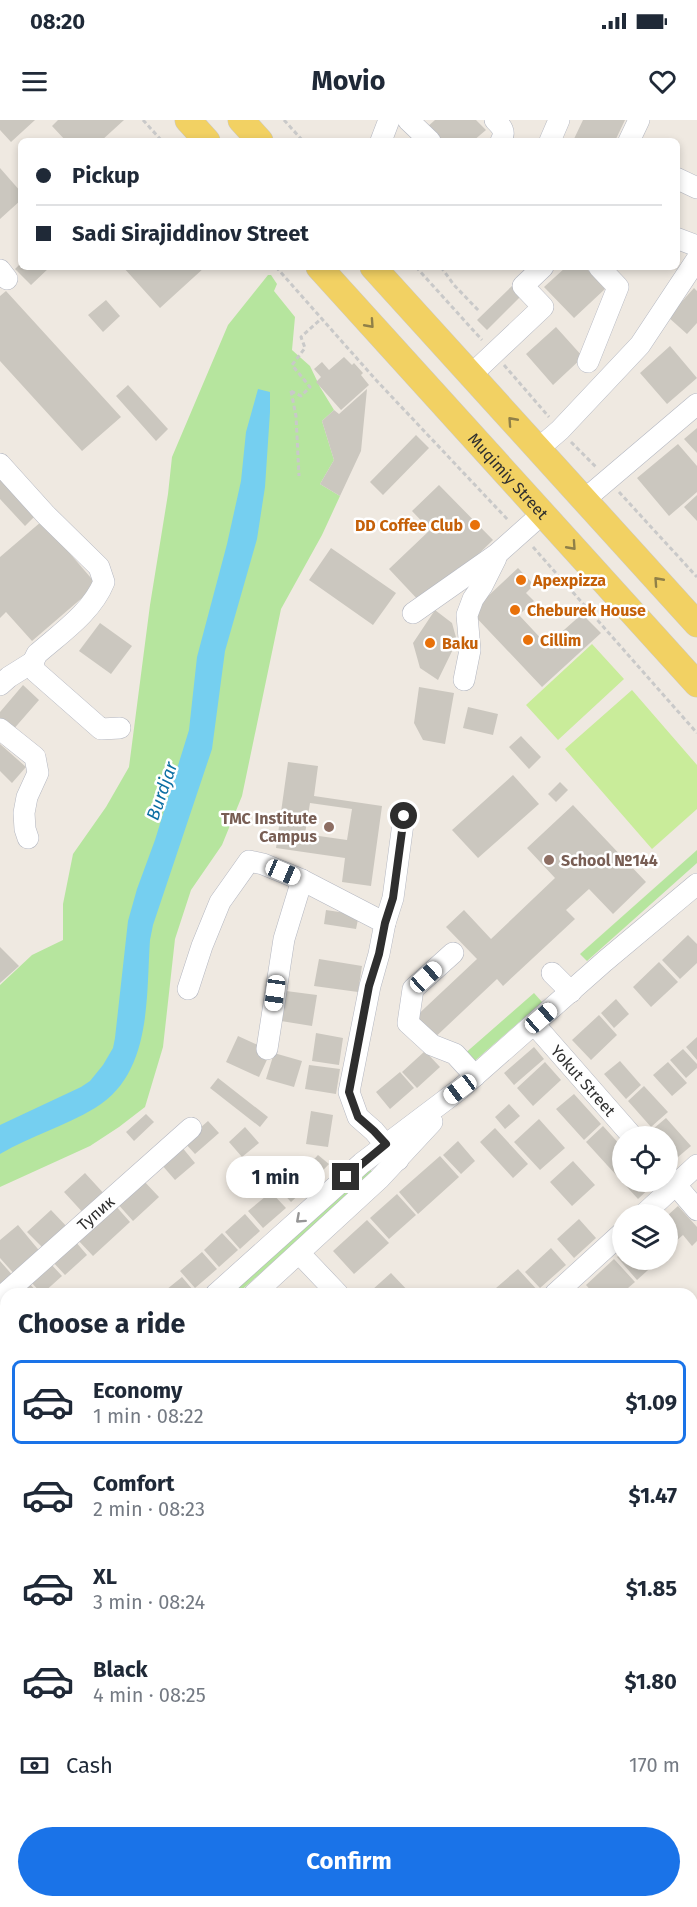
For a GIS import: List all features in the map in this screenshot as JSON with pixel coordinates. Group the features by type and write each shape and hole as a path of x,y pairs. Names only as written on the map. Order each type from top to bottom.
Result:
{"main road":[{"path":"188,120 204,138"},
{"path":"241,120 257,138"},
{"path":"376,270 697,624"},
{"name":"Muqimiy Street","path":"325,274 697,684"},
{"path":"595,572 608,572 619,568 625,558 624,544"}],"street":[{"path":"382,138 389,120"},
{"path":"408,120 427,138"},
{"path":"495,120 503,129 502,138"},
{"path":"551,138 559,120"},
{"path":"630,138 639,120"},
{"path":"680,180 697,188"},
{"path":"680,240 697,246"},
{"path":"538,449 560,430 640,345 697,260"},
{"path":"471,375 543,307 523,286 540,270"},
{"path":"588,362 618,287 602,270"},
{"path":"584,500 697,404"},
{"path":"0,464 99,567 104,582 98,596 90,606 37,654 33,662 0,685"},
{"path":"413,613 497,554 542,514"},
{"path":"464,680 470,650 467,615 497,554"},
{"path":"33,662 35,670 101,729 120,728"},
{"path":"0,729 35,757 38,773 27,797 24,813 28,838"},
{"path":"392,1152 358,1117 349,1092 369,986 393,898 404,816"},
{"path":"188,989 220,902 249,861 263,864 302,880 385,923"},
{"path":"267,1048 284,939 302,880"},
{"path":"261,1288 299,1253 392,1152 534,1024 697,884"},
{"path":"453,953 413,989 408,1023 432,1045 455,1054 467,1083"},
{"path":"552,973 571,992"},
{"name":"Yokut Street","path":"534,1024 623,1126"},
{"name":"Тупик","path":"11,1288 191,1128"},
{"path":"223,1288 362,1163 392,1152"},
{"path":"678,1177 697,1165"},
{"path":"678,1188 697,1210"},
{"path":"652,1204 663,1192"},
{"path":"562,1288 612,1242"},
{"path":"299,1253 332,1288"}],"path":[{"path":"143,120 159,138"},
{"path":"284,120 300,138"},
{"path":"279,270 384,388 520,532 697,733"},
{"path":"419,270 560,430 697,577"},
{"path":"443,270 479,311"},
{"path":"299,476 296,416 291,391 301,396 310,387 292,366 305,348 301,337 322,318"}],"green space":[{"path":"268,275 271,275 277,284 274,291 295,317 292,350 310,366 334,410 322,421 334,460 320,484 340,496 322,535 281,609 242,796 222,845 191,890 175,939 163,1047 145,1107 90,1146 0,1187 0,985 32,955 63,940 63,904 73,854 106,807 129,767 172,457 228,325"},
{"path":"592,644 624,679 558,740 526,705"},
{"path":"632,690 697,765 697,809 652,849 565,749"},
{"path":"697,850 697,863 587,961 580,954"},
{"path":"534,993 542,1002 470,1065 462,1056"},
{"path":"369,1168 373,1173 244,1288 234,1288"}],"water":[{"name":"Burdjar","path":"258,389 270,392 270,412 265,487 257,539 225,651 212,749 153,925 146,1010 136,1055 127,1076 114,1093 95,1108 0,1154 0,1125 90,1081 113,1048 128,921 189,730 197,657 227,544 241,481 246,432"}],"building":[{"path":"0,120 35,120 11,142 0,130"},
{"path":"58,120 124,120 104,138 63,138 52,126"},
{"path":"435,120 476,120 486,130 477,138 434,138 426,128"},
{"path":"583,120 625,120 616,138 574,138"},
{"path":"0,168 18,189 18,203 0,219"},
{"path":"18,266 18,270 47,270 31,285 15,269"},
{"path":"126,270 202,270 160,308"},
{"path":"563,270 588,270 605,289 574,318 544,287"},
{"path":"513,285 522,295 487,330 477,320"},
{"path":"694,288 697,291 697,323 687,334 668,317"},
{"path":"6,291 121,417 82,451 0,361 0,296"},
{"path":"106,300 120,316 103,332 88,315"},
{"path":"556,327 583,357 553,385 526,354"},
{"path":"670,346 697,378 667,404 640,373"},
{"path":"344,357 352,365 354,363 363,373 361,375 369,385 341,410 316,382 321,377 314,369 322,362 329,370"},
{"path":"128,385 168,429 156,441 116,396"},
{"path":"367,389 361,451 340,496 320,484 334,460 322,421 334,410 339,414"},
{"path":"697,428 697,453 684,439"},
{"path":"416,435 429,448 383,495 370,482"},
{"path":"678,444 697,466 697,492 669,516 637,478"},
{"path":"0,474 37,514 25,526 0,499"},
{"path":"439,485 493,540 461,571 458,568 421,603 389,569 430,530 412,511"},
{"path":"697,495 697,521 684,507"},
{"path":"42,521 97,585 32,641 6,612 0,618 0,557"},
{"path":"331,548 396,593 373,625 309,580"},
{"path":"518,568 534,585 526,593 534,601 519,615 547,645 582,614 601,633 542,687 471,612"},
{"path":"435,610 452,623 457,641 438,680 420,668 413,643"},
{"path":"100,623 132,646 111,674 79,651"},
{"path":"23,685 39,700 12,731 0,720 0,712"},
{"path":"419,687 454,693 445,744 423,740 414,723"},
{"path":"468,707 498,714 493,735 463,728"},
{"path":"521,736 541,757 529,769 509,747"},
{"path":"0,744 26,767 12,783 0,771"},
{"path":"288,762 318,766 314,796 382,806 371,886 342,882 345,858 276,848","holes":["310,803 352,809 347,840 305,834"]},
{"path":"513,775 539,804 478,858 452,830"},
{"path":"560,782 568,790 556,802 548,794"},
{"path":"573,805 646,882 613,914 589,889 566,910 575,919 503,986 497,979 429,1043 410,1022 477,959 446,927 464,910 491,939 555,878 527,848"},
{"path":"326,910 359,915 356,929 324,924"},
{"path":"688,935 697,944 697,963 680,979 662,960"},
{"path":"0,947 19,966 0,983"},
{"path":"319,959 362,966 358,992 314,986"},
{"path":"659,962 678,982 651,1007 633,987"},
{"path":"286,991 317,995 312,1026 281,1021"},
{"path":"616,999 629,1014 614,1028 601,1013"},
{"path":"599,1015 617,1035 591,1060 572,1040"},
{"path":"316,1033 343,1038 339,1065 312,1061"},
{"path":"238,1036 271,1051 259,1077 226,1062"},
{"path":"697,1037 697,1060 686,1047"},
{"path":"534,1047 544,1059 514,1085 504,1073"},
{"path":"683,1049 697,1064 697,1068 686,1078 670,1060"},
{"path":"425,1051 440,1067 417,1088 402,1072"},
{"path":"274,1053 302,1061 294,1087 266,1079"},
{"path":"620,1061 641,1085 626,1099 604,1074"},
{"path":"545,1062 561,1080 533,1106 517,1088"},
{"path":"668,1062 687,1083 672,1096 653,1075"},
{"path":"309,1065 340,1069 336,1094 305,1089"},
{"path":"400,1072 414,1088 390,1109 376,1092"},
{"path":"218,1078 268,1117 260,1127 210,1088"},
{"path":"644,1086 668,1112 650,1126 628,1101"},
{"path":"574,1094 601,1124 584,1140 556,1109"},
{"path":"509,1104 520,1116 505,1129 495,1117"},
{"path":"311,1111 333,1115 328,1147 306,1144"},
{"path":"146,1114 154,1122 134,1141 126,1132"},
{"path":"666,1118 673,1126 657,1126"},
{"path":"539,1119 565,1148 540,1170 514,1142"},
{"path":"208,1121 219,1133 195,1154 184,1142"},
{"path":"603,1126 612,1136 612,1170 586,1142"},
{"path":"245,1127 259,1143 242,1157 229,1142"},
{"path":"495,1128 528,1164 513,1178 480,1142"},
{"path":"678,1131 691,1146 678,1157"},
{"path":"458,1141 475,1161 461,1174 443,1155"},
{"path":"181,1146 195,1163 175,1180 161,1164"},
{"path":"318,1155 329,1164 309,1185 299,1175"},
{"path":"440,1156 459,1177 418,1214 399,1192"},
{"path":"573,1161 595,1185 572,1206 550,1182"},
{"path":"85,1173 107,1197 86,1216 64,1192"},
{"path":"294,1176 305,1189 291,1202 279,1189"},
{"path":"142,1179 159,1197 133,1221 116,1202"},
{"path":"271,1192 286,1208 263,1228 248,1211"},
{"path":"632,1192 645,1192 638,1199"},
{"path":"397,1194 416,1215 389,1239 370,1218"},
{"path":"114,1204 130,1222 93,1256 77,1239"},
{"path":"678,1206 697,1227 697,1241 692,1246 683,1235 678,1239"},
{"path":"51,1210 69,1229 46,1251 27,1232"},
{"path":"245,1214 260,1231 240,1249 225,1232"},
{"path":"579,1219 596,1238 574,1258 557,1239"},
{"path":"367,1220 389,1243 354,1274 333,1251"},
{"path":"18,1225 42,1254 16,1276 0,1258 0,1240"},
{"path":"222,1233 238,1250 219,1267 204,1250"},
{"path":"75,1241 87,1255 65,1275 52,1261"},
{"path":"551,1248 566,1265 540,1288 525,1272"},
{"path":"202,1252 217,1269 195,1288 180,1271"},
{"path":"0,1261 15,1278 0,1288"},
{"path":"612,1261 612,1270 624,1270 635,1282 628,1288 589,1288 586,1285"},
{"path":"50,1263 62,1276 49,1288 36,1288 30,1281"},
{"path":"518,1269 535,1288 496,1288"},
{"path":"628,1270 648,1270 637,1280"},
{"path":"391,1273 405,1288 374,1288"},
{"path":"182,1277 191,1288 168,1288"},
{"path":"28,1282 34,1288 21,1288"}],"place":[{"name":"DD Coffee Club","path":"475,525"},
{"name":"Apexpizza","path":"521,580"},
{"name":"Cheburek House","path":"515,610"},
{"name":"Cillim","path":"528,640"},
{"name":"Baku","path":"430,643"},
{"name":"TMC Institute Campus","path":"329,827"},
{"name":"School №144","path":"549,860"}],"route":[{"path":"346,1177 386,1144 358,1117 349,1092 369,986 393,898 404,816"}]}
